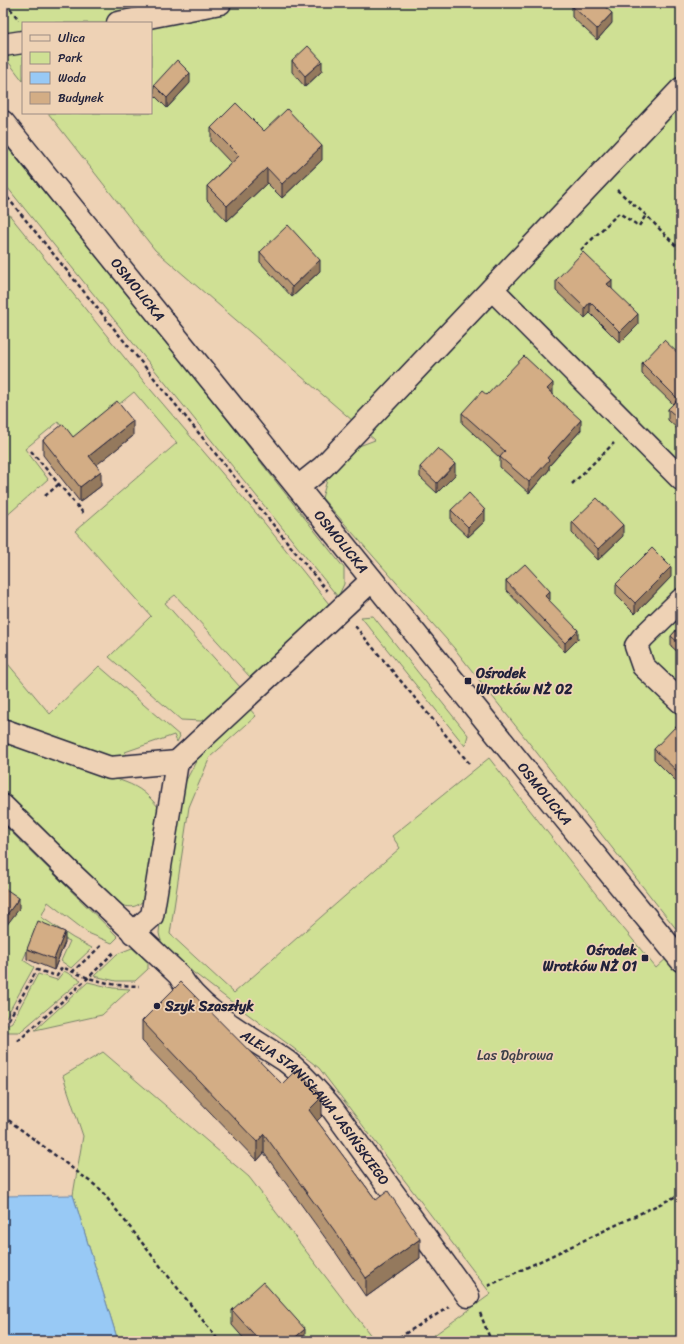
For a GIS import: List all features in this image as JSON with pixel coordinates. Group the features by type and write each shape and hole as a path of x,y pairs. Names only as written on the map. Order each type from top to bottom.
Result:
{"street":[{"path":"123,22 220,3"},
{"path":"3,45 22,42"},
{"path":"298,487 328,462 681,89"},
{"name":"OSMOLICKA","path":"3,122 540,788 681,960"},
{"path":"492,289 681,478"},
{"path":"3,730 110,768 177,762 372,580"},
{"path":"681,600 643,637 636,646 643,666 681,702"},
{"path":"134,933 152,916 177,762"},
{"name":"ALEJA STANISŁAWA JASIŃSKIEGO","path":"3,806 179,975 184,985 203,1004 229,1024 287,1062 308,1081 331,1107 470,1295"}],"path":[{"path":"6,3 22,23"},
{"path":"600,176 646,215 681,251"},
{"path":"3,192 468,763"},
{"path":"581,250 619,213 639,226 646,215"},
{"path":"572,484 630,428"},
{"path":"31,451 84,514"},
{"path":"45,496 59,484"},
{"path":"72,972 102,946"},
{"path":"18,1041 88,978 115,951"},
{"path":"3,1024 9,1019 37,970 57,976 62,967 88,978 116,985 139,986"},
{"path":"3,1059 6,1045"},
{"path":"3,1116 100,1189 219,1341"},
{"path":"393,1341 470,1295 681,1194"},
{"path":"470,1295 492,1341"}],"green space":[{"path":"3,3 681,3 681,935 454,648 322,498 330,469 351,449 375,440 155,250 49,114 152,114 152,22 22,22 22,80 3,55"},
{"path":"3,142 178,357 344,568 344,584 338,597 3,182"},
{"path":"3,207 145,383 262,520 329,604 250,677 175,595 165,603 240,687 216,716 201,721 181,720 109,657 151,616 75,531 177,443 134,392 74,441 58,422 25,449 48,479 3,519"},
{"path":"373,616 468,735 465,746 361,617"},
{"path":"3,658 50,714 99,666 180,736 177,742 174,735 125,752 129,760 114,760 3,717"},
{"name":"Las Dąbrowa","path":"248,707 256,716 210,757 189,807 170,934 234,993 400,848 392,836 489,758 656,968 681,945 681,1341 426,1341 491,1294 319,1068 182,964 166,949 160,937 159,933 167,855 181,790 203,748"},
{"path":"3,738 131,784 144,792 159,808 146,898 143,901 134,906 128,907 120,905 3,790"},
{"path":"3,824 118,937 112,943 88,933 48,902 41,917 73,938 92,948 71,968 61,961 70,941 37,928 23,960 34,967 6,1017 3,1019"},
{"path":"132,948 148,962 148,969 135,981 116,981 94,976 117,954"},
{"path":"64,971 81,980 20,1032 3,1032 3,1028 12,1022 38,974 57,980"},
{"path":"88,982 113,988 130,989 102,1015 35,1030"},
{"path":"103,1052 249,1177 375,1341 118,1341 73,1195 83,1136 63,1076"}],"water":[{"path":"73,1195 118,1341 3,1341 3,1196"}],"building":[{"path":"575,3 601,3 612,13 597,29 572,6"},
{"path":"308,46 322,61 305,76 292,61"},
{"path":"177,60 190,73 167,98 154,85"},
{"path":"236,103 264,131 287,109 322,146 282,184 267,168 227,206 207,186 239,156 211,128"},
{"path":"288,225 320,260 292,287 260,252"},
{"path":"583,252 612,280 607,284 638,314 620,332 590,302 585,308 556,280"},
{"path":"664,340 681,356 681,421 668,409 678,399 642,363"},
{"path":"524,356 553,383 547,389 581,420 547,458 549,460 529,482 500,457 505,451 462,413 482,391 487,395"},
{"path":"117,401 133,421 89,456 101,471 80,487 43,440 63,424 73,437"},
{"path":"438,448 455,464 437,483 420,467"},
{"path":"469,493 485,510 468,527 451,510"},
{"path":"597,498 623,525 598,549 572,522"},
{"path":"652,548 671,567 635,603 616,584"},
{"path":"525,564 550,591 545,596 578,630 565,643 506,581"},
{"path":"681,625 681,645 671,636"},
{"path":"676,726 681,731 681,771 679,773 654,749"},
{"path":"3,887 19,898 3,920"},
{"path":"38,921 65,932 54,959 27,949"},
{"path":"181,982 282,1084 297,1069 322,1097 309,1110 376,1200 388,1191 420,1239 366,1278 334,1230 264,1134 257,1142 142,1021"},
{"path":"263,1282 305,1329 291,1341 260,1341 232,1310"}],"place":[{"name":"Ośrodek Wrotków NŻ 02","path":"468,681"},
{"name":"Ośrodek Wrotków NŻ 01","path":"645,958"},
{"name":"Szyk Szaszłyk","path":"157,1006"}]}
